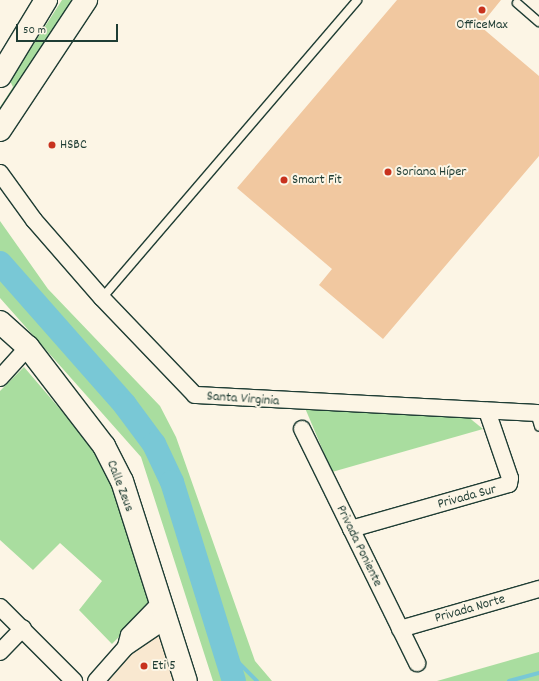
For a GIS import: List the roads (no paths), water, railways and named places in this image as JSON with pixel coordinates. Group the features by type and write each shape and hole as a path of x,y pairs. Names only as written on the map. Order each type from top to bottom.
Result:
{"street":[{"path":"0,76 46,0"},
{"path":"0,130 86,0"},
{"name":"Santa Virginia","path":"0,173 34,220 102,298 196,395 487,411 538,418"},
{"name":"Calle Zeus","path":"0,322 28,347 93,427 108,453 122,481 186,681"},
{"path":"0,378 28,347"},
{"name":"Privada Sur","path":"351,529 509,484 510,478 487,411"},
{"name":"Privada Poniente","path":"302,429 417,662"},
{"name":"Privada Norte","path":"400,629 539,589"},
{"path":"0,607 23,628 74,681"},
{"path":"96,681 126,648 129,636 164,611"},
{"path":"0,652 23,628"}],"lane":[{"path":"102,298 357,0"},
{"path":"517,3 539,22"}],"waterway":[{"path":"0,263 125,405 154,444 172,482 234,681"},
{"path":"225,649 257,681"},
{"path":"509,681 539,673"}],"place":[{"name":"OfficeMax","path":"482,10"},
{"name":"HSBC","path":"52,145"},
{"name":"Soriana Híper","path":"388,172"},
{"name":"Smart Fit","path":"284,180"},
{"name":"Eti 5","path":"144,666"}]}
